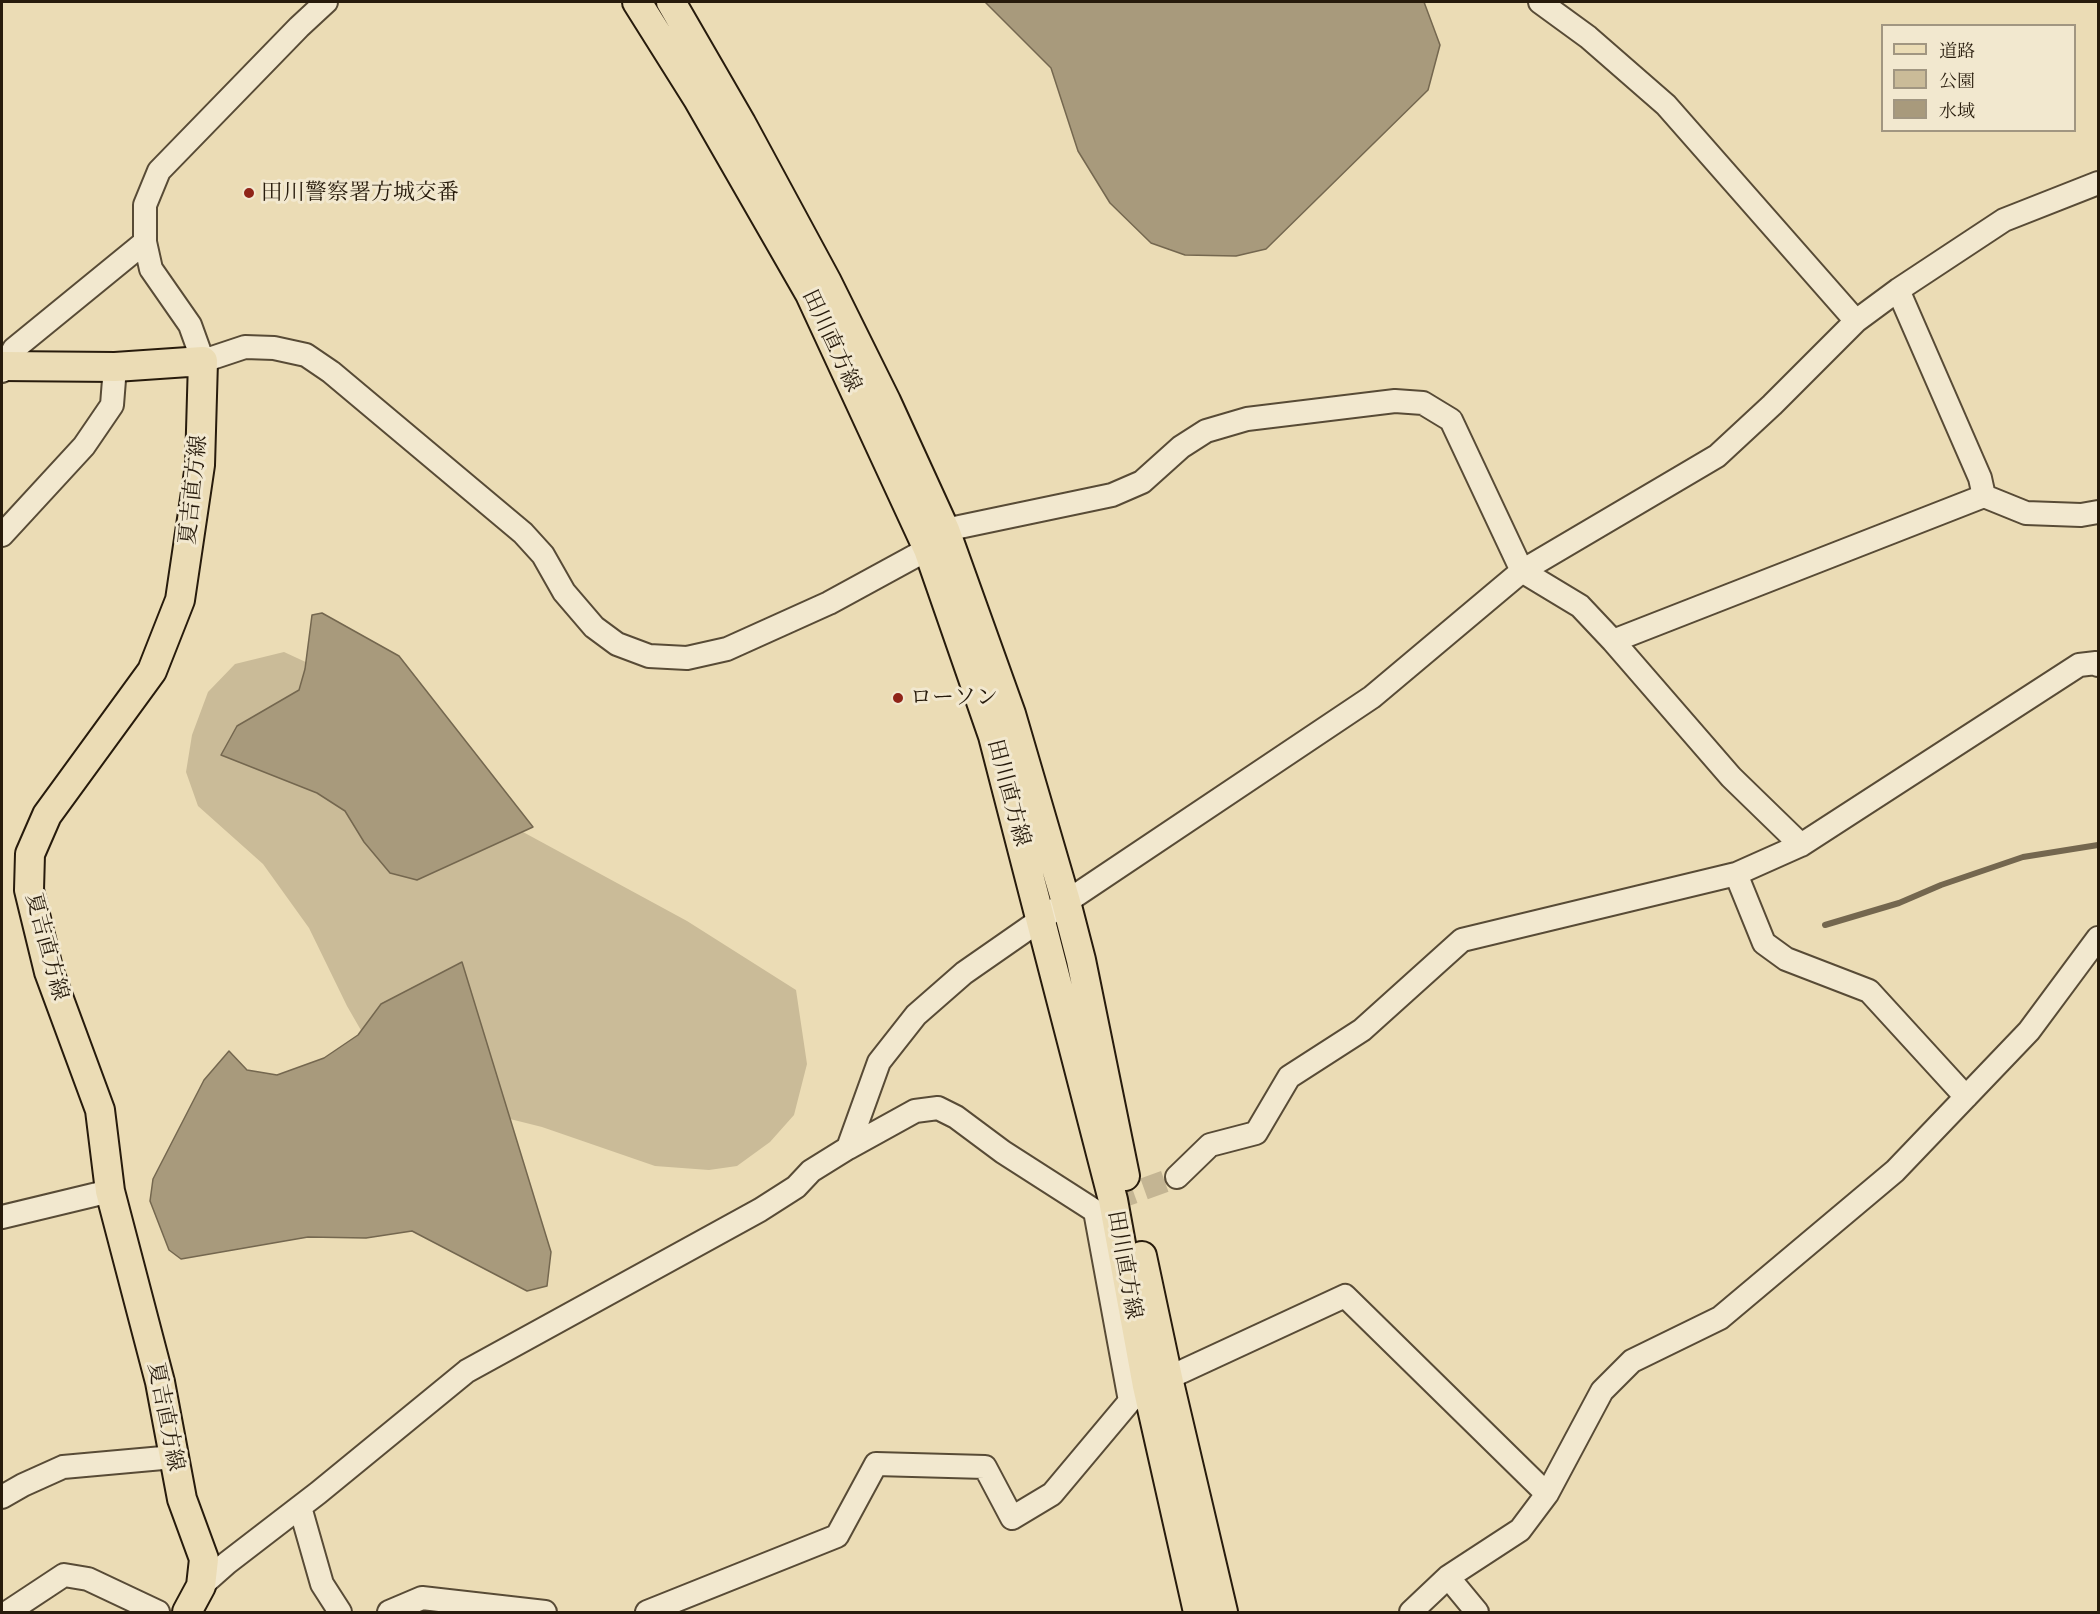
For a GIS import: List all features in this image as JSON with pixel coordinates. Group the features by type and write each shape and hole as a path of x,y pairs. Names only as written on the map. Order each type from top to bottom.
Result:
{"main road":[{"name":"田川直方線","path":"637,2 698,99 810,294 936,539 993,736 1042,920 1104,1206 1148,1388 1198,1612"},
{"name":"田川直方線","path":"672,2 827,282 886,401 936,539 1011,714 1081,960 1148,1388 1223,1612"},
{"path":"5,357 115,367 203,361"},
{"name":"夏吉直方線","path":"187,1612 201,1586 204,1559 182,1499 160,1382 110,1191 100,1110 49,972 29,890 30,854 47,815 152,671 180,600 200,465 203,361"}],"street":[{"path":"326,2 298,27 159,171 145,205 145,242 151,269 190,325 203,361 246,347 274,348 306,355 331,372 523,533 543,555 564,592 594,627 617,644 649,656 687,658 728,649 829,603 936,539 1112,495 1142,482 1182,447 1206,431 1247,419 1395,400 1423,404 1451,420 1522,571 1580,606 1731,777 1801,845"},
{"path":"1540,2 1588,37 1666,105 1856,321"},
{"path":"848,1148 879,1062 916,1016 964,974 1066,902 1372,697 1522,571 1717,456 1773,405 1856,321 1898,290 2004,220 2098,183"},
{"path":"5,357 145,242"},
{"path":"1898,290 1980,478 1983,496"},
{"path":"2,535 84,446 112,405 115,367"},
{"path":"1613,641 1983,496 2026,513 2081,515 2098,512"},
{"path":"1177,1177 1210,1145 1256,1133 1289,1077 1362,1030 1462,940 1736,874 1801,845 2079,665 2098,664"},
{"path":"1736,874 1764,943 1786,959 1869,991 1966,1097"},
{"path":"1411,1612 1448,1576 1520,1530 1547,1494 1602,1391 1632,1361 1720,1318 1895,1171 2029,1031 2098,938"},
{"path":"201,1586 467,1371 760,1210 796,1188 812,1171 848,1148 915,1111 938,1108 956,1117 1003,1152 1104,1206"},
{"path":"2,1217 110,1191"},
{"path":"647,1612 837,1536 876,1464 985,1467 1012,1518 1052,1494 1148,1388 1345,1296 1547,1494"},
{"path":"2,1497 63,1467 174,1457"},
{"path":"300,1507 322,1584 340,1612"},
{"path":"8,1612 64,1575 88,1579 158,1612"},
{"path":"1448,1576 1477,1612"},
{"path":"389,1612 422,1598 545,1612"}],"green space":[{"path":"284,652 310,664 523,832 687,921 796,990 807,1064 794,1115 770,1142 737,1166 709,1170 655,1166 542,1127 474,1110 366,1039 347,1006 309,928 263,864 198,806 186,772 192,735 208,692 235,664"}],"water":[{"path":"985,2 1424,2 1440,45 1428,90 1266,249 1236,256 1185,255 1151,243 1110,203 1078,151 1051,68"},
{"path":"322,613 399,656 533,827 417,880 390,873 364,842 345,811 317,793 221,755 237,726 299,690 305,669 312,615"},
{"path":"462,962 551,1252 547,1286 527,1291 412,1231 366,1238 308,1237 181,1259 169,1250 150,1201 153,1179 204,1080 229,1051 247,1070 277,1075 324,1058 358,1035 381,1004"}],"waterway":[{"path":"1825,925 1899,903 1941,885 2023,857 2098,845"}],"tunnel":[{"path":"1113,1200 1177,1177"}],"place":[{"name":"田川警察署方城交番","path":"249,193"},
{"name":"ローソン","path":"898,698"}]}
